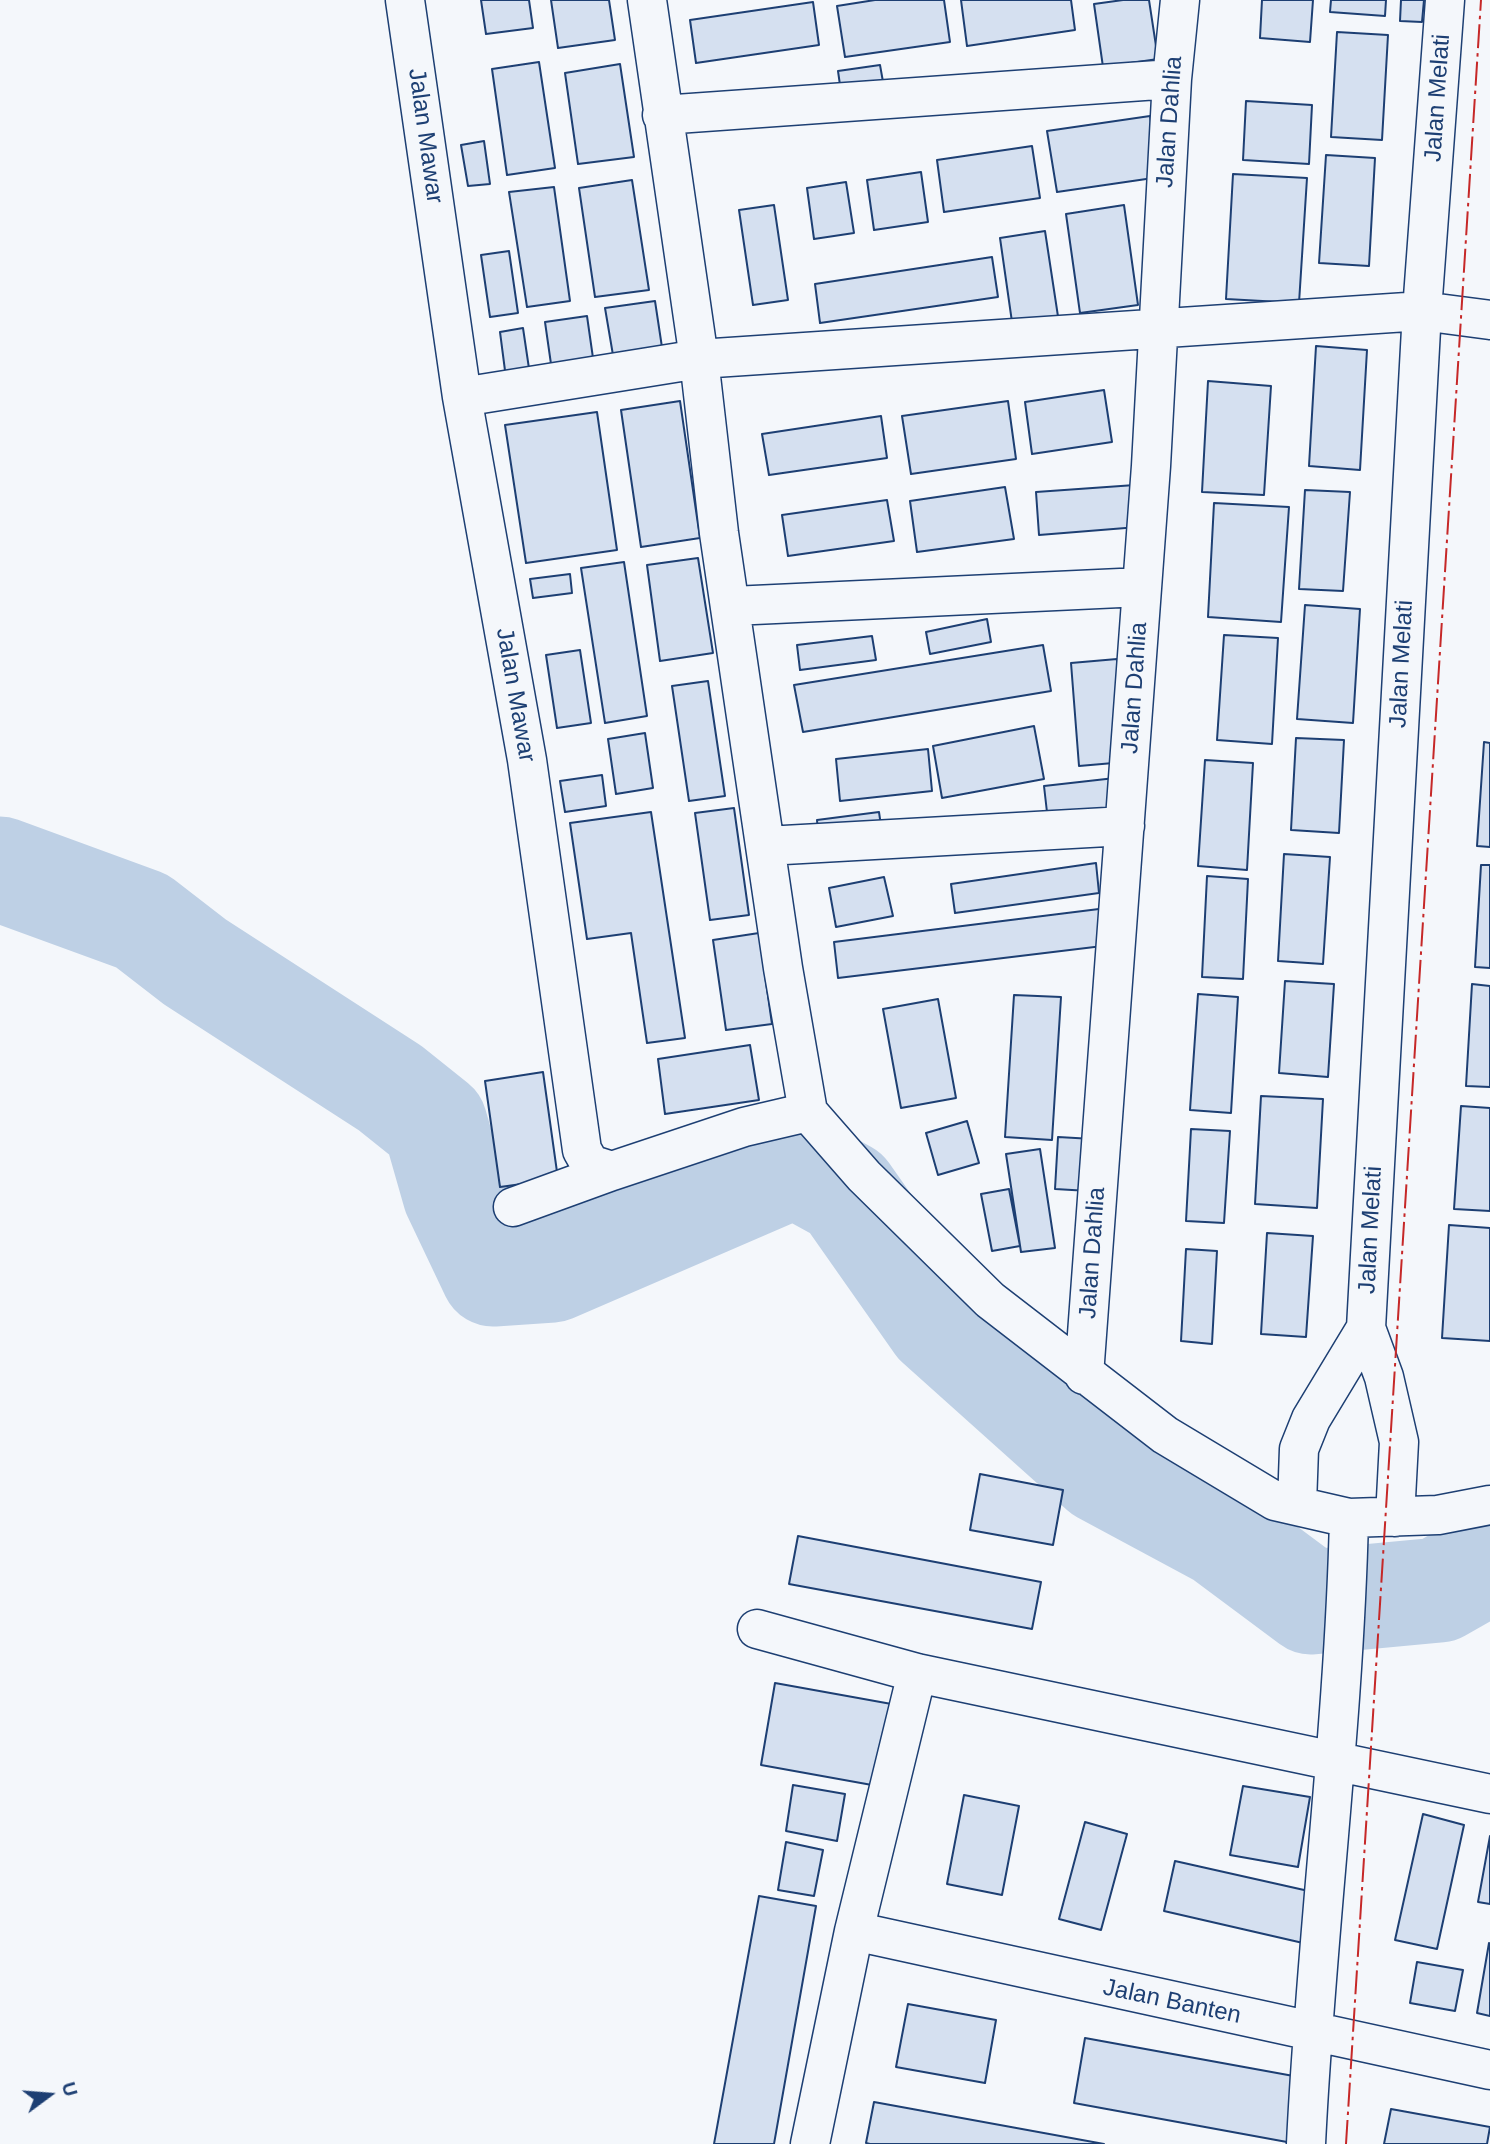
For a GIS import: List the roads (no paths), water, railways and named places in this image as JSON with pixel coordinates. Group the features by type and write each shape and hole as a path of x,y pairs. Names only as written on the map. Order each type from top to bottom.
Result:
{"street":[{"name":"Jalan Mawar","path":"405,0 462,397 527,760 582,1150 590,1164 612,1171"},
{"path":"647,0 698,359 719,533 732,606 783,968 808,1112 864,1175 989,1300 1165,1435 1275,1501 1349,1518 1438,1515 1490,1505"},
{"name":"Jalan Dahlia","path":"1084,1375 1142,586 1172,79 1180,0"},
{"name":"Jalan Melati","path":"1395,1517 1399,1442 1384,1377 1366,1328 1422,311 1445,0"},
{"path":"662,115 1172,79"},
{"path":"462,397 698,359 1422,311 1490,320"},
{"path":"732,606 1142,586"},
{"path":"766,846 1125,826"},
{"path":"513,1207 744,1127 808,1112"},
{"name":"Jalan Melati","path":"1297,1504 1299,1449 1311,1419 1366,1328"},
{"path":"1306,2144 1311,2033 1336,1761 1349,1518"},
{"path":"757,1629 917,1673 1490,1794"},
{"path":"810,2144 854,1931 917,1673"},
{"name":"Jalan Banten","path":"854,1931 1490,2070"}],"waterway":[{"path":"0,869 142,921 195,962 390,1088 435,1124 455,1194 493,1274 552,1270 795,1165 846,1193 938,1324 1102,1471 1221,1535 1311,1602 1439,1590 1490,1561"}]}
